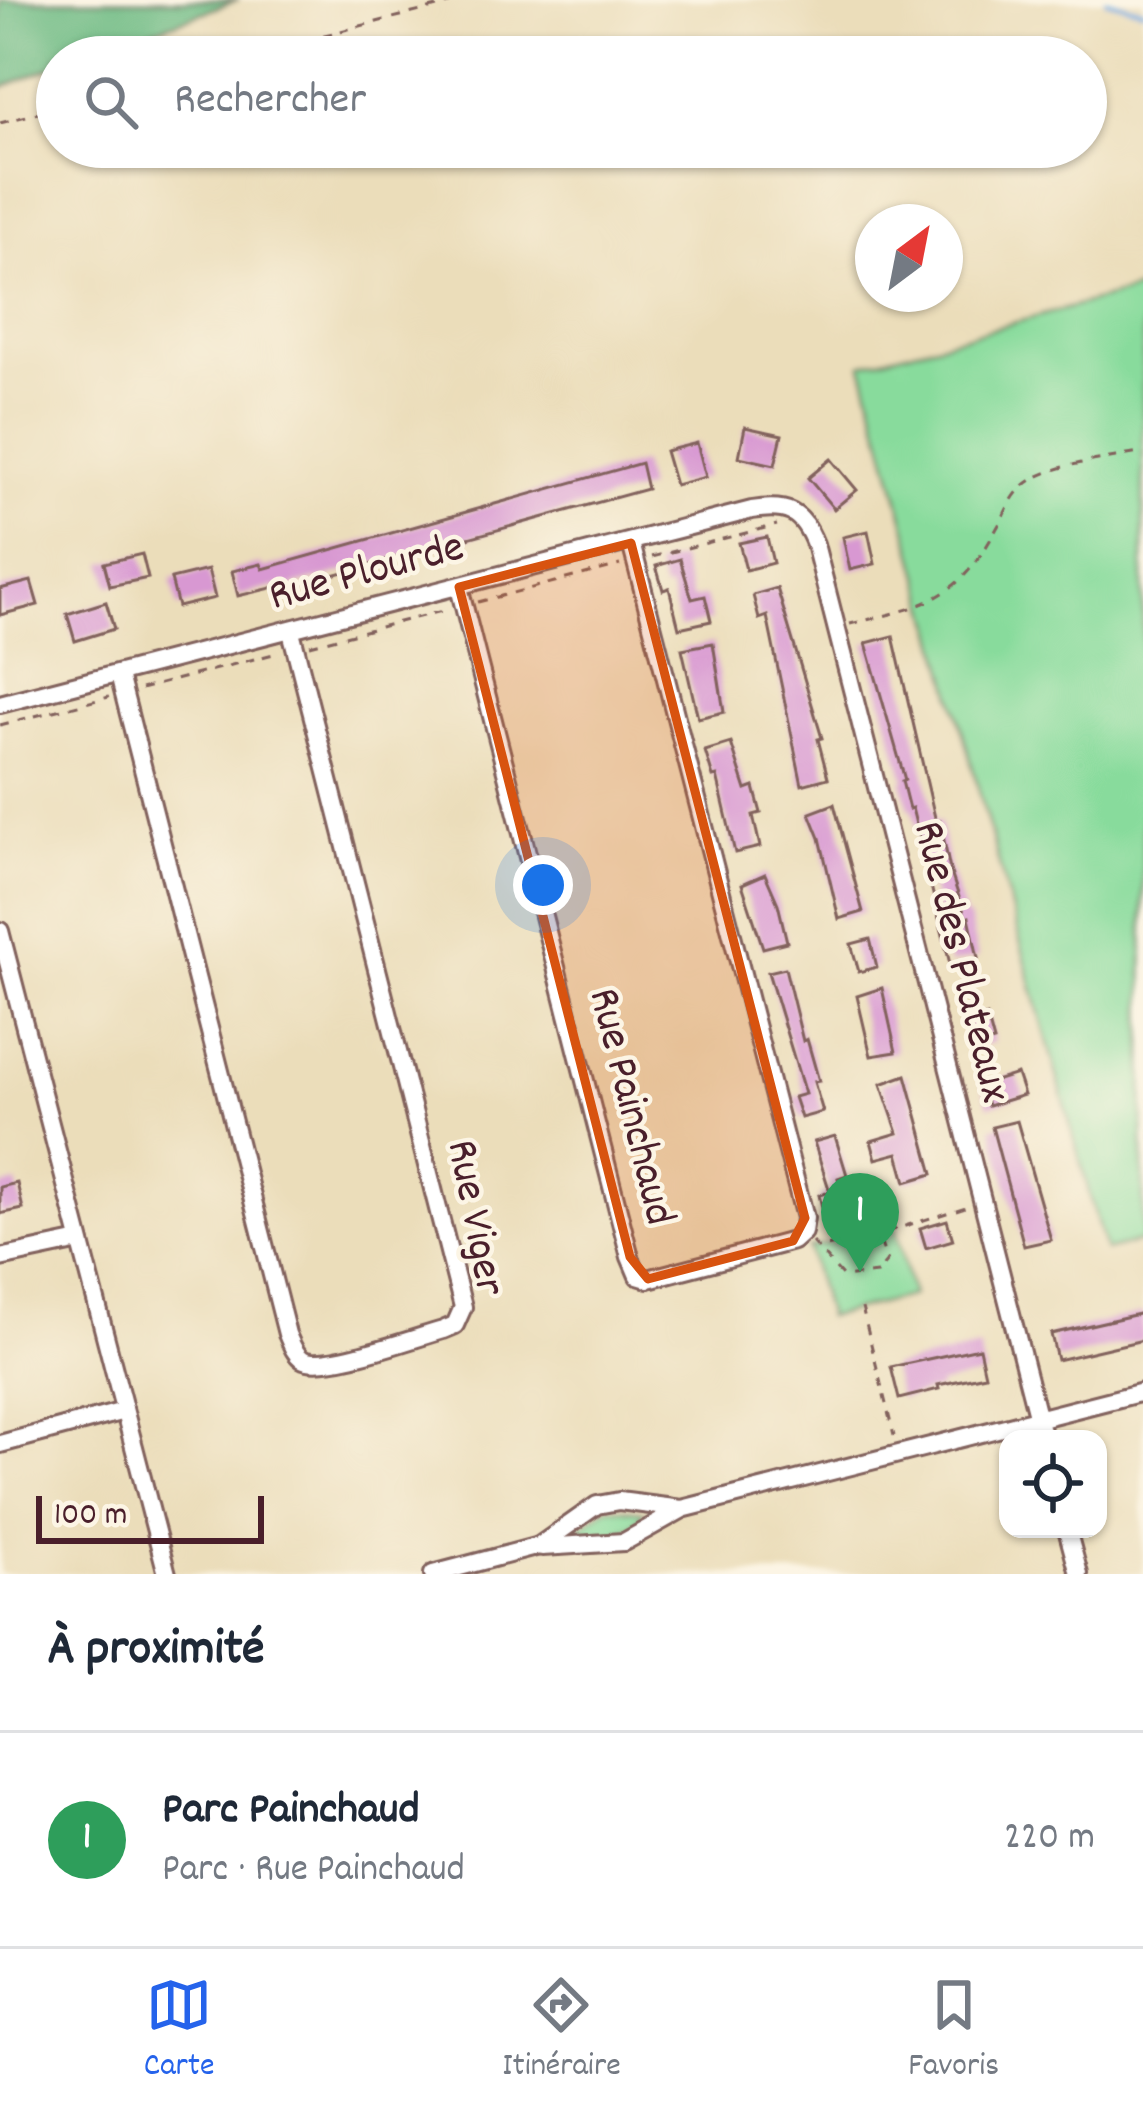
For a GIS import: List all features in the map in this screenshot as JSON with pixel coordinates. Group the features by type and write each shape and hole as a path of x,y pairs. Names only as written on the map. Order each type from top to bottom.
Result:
{"street":[{"name":"Rue Plourde","path":"0,704 121,684 294,640 459,587 633,552 752,510 775,506 798,514"},
{"name":"Rue des Plateaux","path":"798,514 815,544 1041,1430"},
{"path":"633,552 805,1218 803,1232"},
{"name":"Rue Painchaud","path":"459,587 633,1267 638,1276 648,1279 793,1241 803,1232"},
{"name":"Rue Viger","path":"121,684 287,1334 303,1360 334,1360 443,1330 455,1324 463,1307 294,640"},
{"path":"0,931 167,1574"},
{"path":"0,1258 80,1241"},
{"path":"433,1574 538,1546 624,1542 682,1509 1143,1392"},
{"path":"0,1444 124,1411"},
{"path":"538,1546 597,1504 638,1502 682,1509"},
{"path":"1069,1538 1079,1574"}],"path":[{"path":"320,36 465,0"},
{"path":"0,123 36,114"},
{"path":"837,628 917,608 948,593 975,563 1010,501 1035,478 1143,452"},
{"path":"0,725 121,684 294,640 464,606 633,552 798,514"},
{"path":"817,1248 983,1203"},
{"path":"803,1232 834,1271 849,1279 885,1267 881,1244 870,1237"},
{"path":"862,1309 899,1455"}],"highlighted area":[{"path":"631,543 805,1218 793,1241 648,1279 630,1257 459,587"}],"green space":[{"path":"0,0 238,0 138,36 36,36 36,73 0,88"},
{"path":"1143,288 1143,1241 1105,1251 862,364"},
{"path":"895,1229 912,1296 827,1317 808,1248"},
{"path":"608,1507 643,1511 631,1526 613,1534 572,1533"}],"building":[{"path":"745,427 782,435 775,465 739,457"},
{"path":"697,443 706,477 675,485 665,451"},
{"path":"831,459 857,490 834,509 808,478"},
{"path":"641,463 647,489 289,587 238,596 232,571 261,564 263,569"},
{"path":"868,531 875,564 850,570 843,537"},
{"path":"767,537 773,563 746,570 739,543"},
{"path":"142,554 148,578 110,586 104,563"},
{"path":"680,559 692,599 705,596 711,621 679,628 669,588 663,590 656,566"},
{"path":"208,570 215,598 178,607 171,579"},
{"path":"31,581 38,605 0,615 0,589"},
{"path":"777,588 822,738 818,739 828,778 802,785 767,616 759,619 753,595"},
{"path":"106,602 114,629 75,641 67,614"},
{"path":"893,636 936,822 940,821 978,958 950,964 909,809 866,643"},
{"path":"713,643 724,712 698,718 682,649"},
{"path":"731,743 746,790 754,787 761,813 753,815 760,847 735,853 717,776 713,777 705,751"},
{"path":"834,804 863,912 839,919 810,813"},
{"path":"765,874 787,942 763,948 742,884"},
{"path":"870,939 877,967 859,972 851,944"},
{"path":"785,968 803,1041 807,1039 819,1081 814,1082 823,1112 801,1118 794,1097 805,1094 768,972"},
{"path":"882,988 896,1052 871,1056 857,996"},
{"path":"987,1016 994,1042 976,1047 968,1021"},
{"path":"1017,1074 1024,1095 988,1106 982,1085"},
{"path":"906,1075 933,1174 906,1182 898,1153 876,1159 871,1141 898,1133 881,1084"},
{"path":"1017,1121 1051,1240 1024,1246 992,1127"},
{"path":"835,1136 847,1175 838,1178 849,1220 826,1223 819,1195 830,1192 814,1142"},
{"path":"17,1183 23,1209 0,1214 0,1187"},
{"path":"947,1220 953,1240 926,1248 920,1228"},
{"path":"1143,1313 1143,1340 1057,1360 1051,1334"},
{"path":"979,1348 985,1375 899,1399 891,1367"}],"waterway":[{"path":"1106,0 1143,10"}],"place":[{"name":"Parc Painchaud","path":"860,1272"}]}
